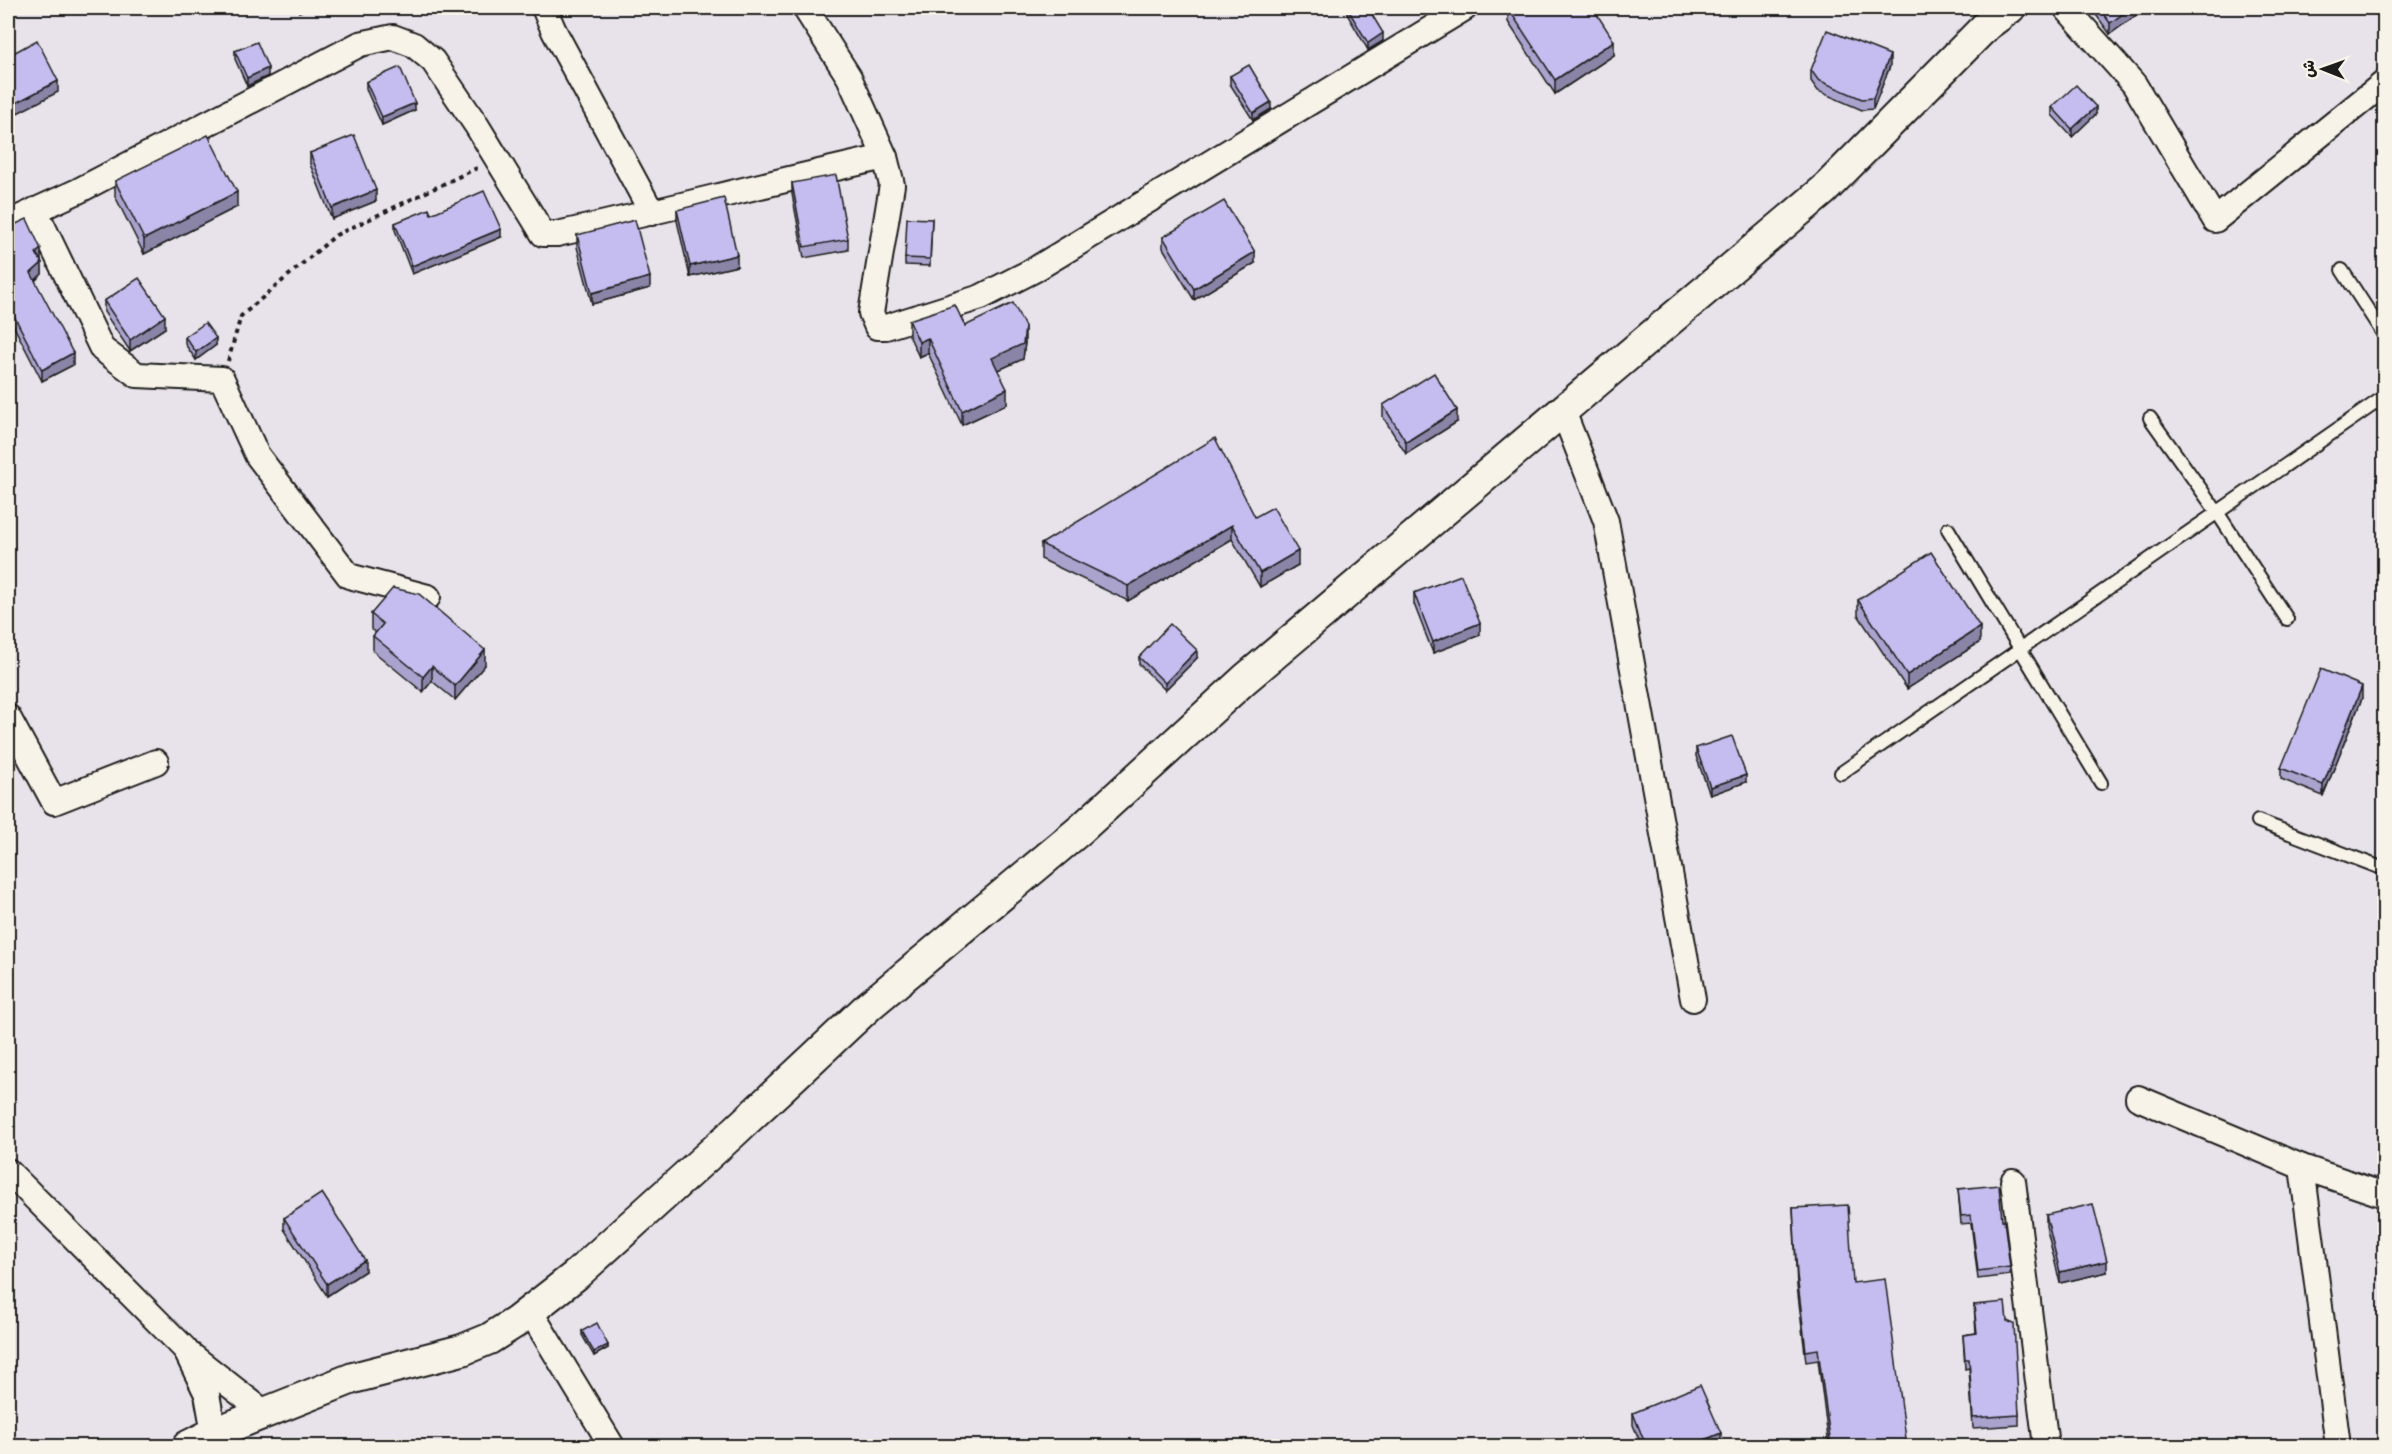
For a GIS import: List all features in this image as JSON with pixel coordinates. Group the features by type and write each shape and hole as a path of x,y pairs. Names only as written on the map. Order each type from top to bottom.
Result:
{"street":[{"path":"544,8 575,72 652,213"},
{"path":"805,8 849,77 885,157 892,185 871,313 877,327 886,327 981,297 1034,270 1466,8"},
{"path":"188,1446 214,1432 353,1378 462,1350 489,1339 530,1311 585,1267 870,1005 1080,830 1253,672 1824,190 1953,62 1987,25 2010,8"},
{"path":"2066,8 2134,84 2215,220 2385,83"},
{"path":"8,223 78,191 360,44 393,37 414,45 433,61 543,234 558,234 652,213 785,178 885,157"},
{"path":"35,210 102,350 137,375 222,379 257,454 349,576 428,597"},
{"path":"1563,411 1606,521 1693,999"},
{"path":"8,717 54,802 156,762"},
{"path":"2138,1098 2302,1167 2385,1195"},
{"path":"2302,1167 2338,1446"},
{"path":"8,1171 185,1349 265,1413"},
{"path":"2013,1181 2046,1446"},
{"path":"530,1311 612,1446"},
{"path":"185,1349 207,1394 214,1432"}],"lane":[{"path":"2342,270 2385,335"},
{"path":"1841,773 2385,397"},
{"path":"2150,418 2217,512 2287,619"},
{"path":"1948,529 2101,783"},
{"path":"2258,821 2385,869"}],"path":[{"path":"222,379 241,316 336,234 496,159"}],"building":[{"path":"1347,8 1368,8 1383,33 1368,43"},
{"path":"1508,8 1593,8 1614,41 1555,80"},
{"path":"2099,8 2131,8 2110,23"},
{"path":"1827,30 1890,55 1873,98 1862,99 1818,80 1811,70"},
{"path":"37,40 58,81 8,107 8,56"},
{"path":"257,42 268,68 247,78 235,51"},
{"path":"1249,65 1271,102 1253,113 1230,76"},
{"path":"400,67 415,103 382,117 366,82"},
{"path":"2076,85 2096,107 2072,129 2052,107"},
{"path":"208,135 237,192 144,239 115,181"},
{"path":"354,135 376,190 332,208 310,153"},
{"path":"836,175 848,239 804,247 792,183"},
{"path":"484,191 501,229 412,266 395,223 429,209 431,214"},
{"path":"724,198 737,255 690,266 677,210"},
{"path":"1224,201 1255,252 1194,289 1163,237"},
{"path":"907,218 932,219 930,259 905,258"},
{"path":"27,219 41,249 36,253 42,263 31,273 73,353 42,370 8,304 8,225 14,225"},
{"path":"635,220 650,277 592,293 577,235"},
{"path":"139,278 165,316 130,340 104,301"},
{"path":"1013,303 1025,327 1023,344 992,358 1007,389 962,411 928,338 919,342 909,320 955,305 965,326"},
{"path":"205,323 216,338 196,352 185,337"},
{"path":"1434,373 1457,410 1406,442 1383,405"},
{"path":"1215,438 1255,517 1273,507 1298,551 1260,573 1232,525 1128,586 1041,544"},
{"path":"1931,552 1980,627 1907,675 1858,600"},
{"path":"1461,575 1480,623 1433,642 1414,593"},
{"path":"393,588 419,594 485,650 455,686 432,666 423,677 373,636 383,624 371,614"},
{"path":"1170,624 1197,650 1165,683 1139,657"},
{"path":"2321,669 2362,686 2323,785 2281,768"},
{"path":"1732,736 1746,775 1710,787 1696,748"},
{"path":"1999,1185 2010,1267 1978,1271 1971,1215 1961,1216 1958,1189"},
{"path":"322,1193 365,1260 327,1284 284,1218"},
{"path":"2093,1204 2107,1261 2060,1272 2046,1215"},
{"path":"1848,1205 1853,1283 1885,1279 1907,1446 1831,1446 1818,1349 1806,1351 1797,1275 1793,1208"},
{"path":"2005,1302 2007,1321 2014,1324 2019,1415 1973,1418 1969,1359 1965,1359 1963,1335 1977,1333 1974,1305"},
{"path":"597,1323 608,1345 594,1352 582,1331"},
{"path":"1700,1385 1721,1433 1690,1446 1646,1446 1633,1413"}]}
